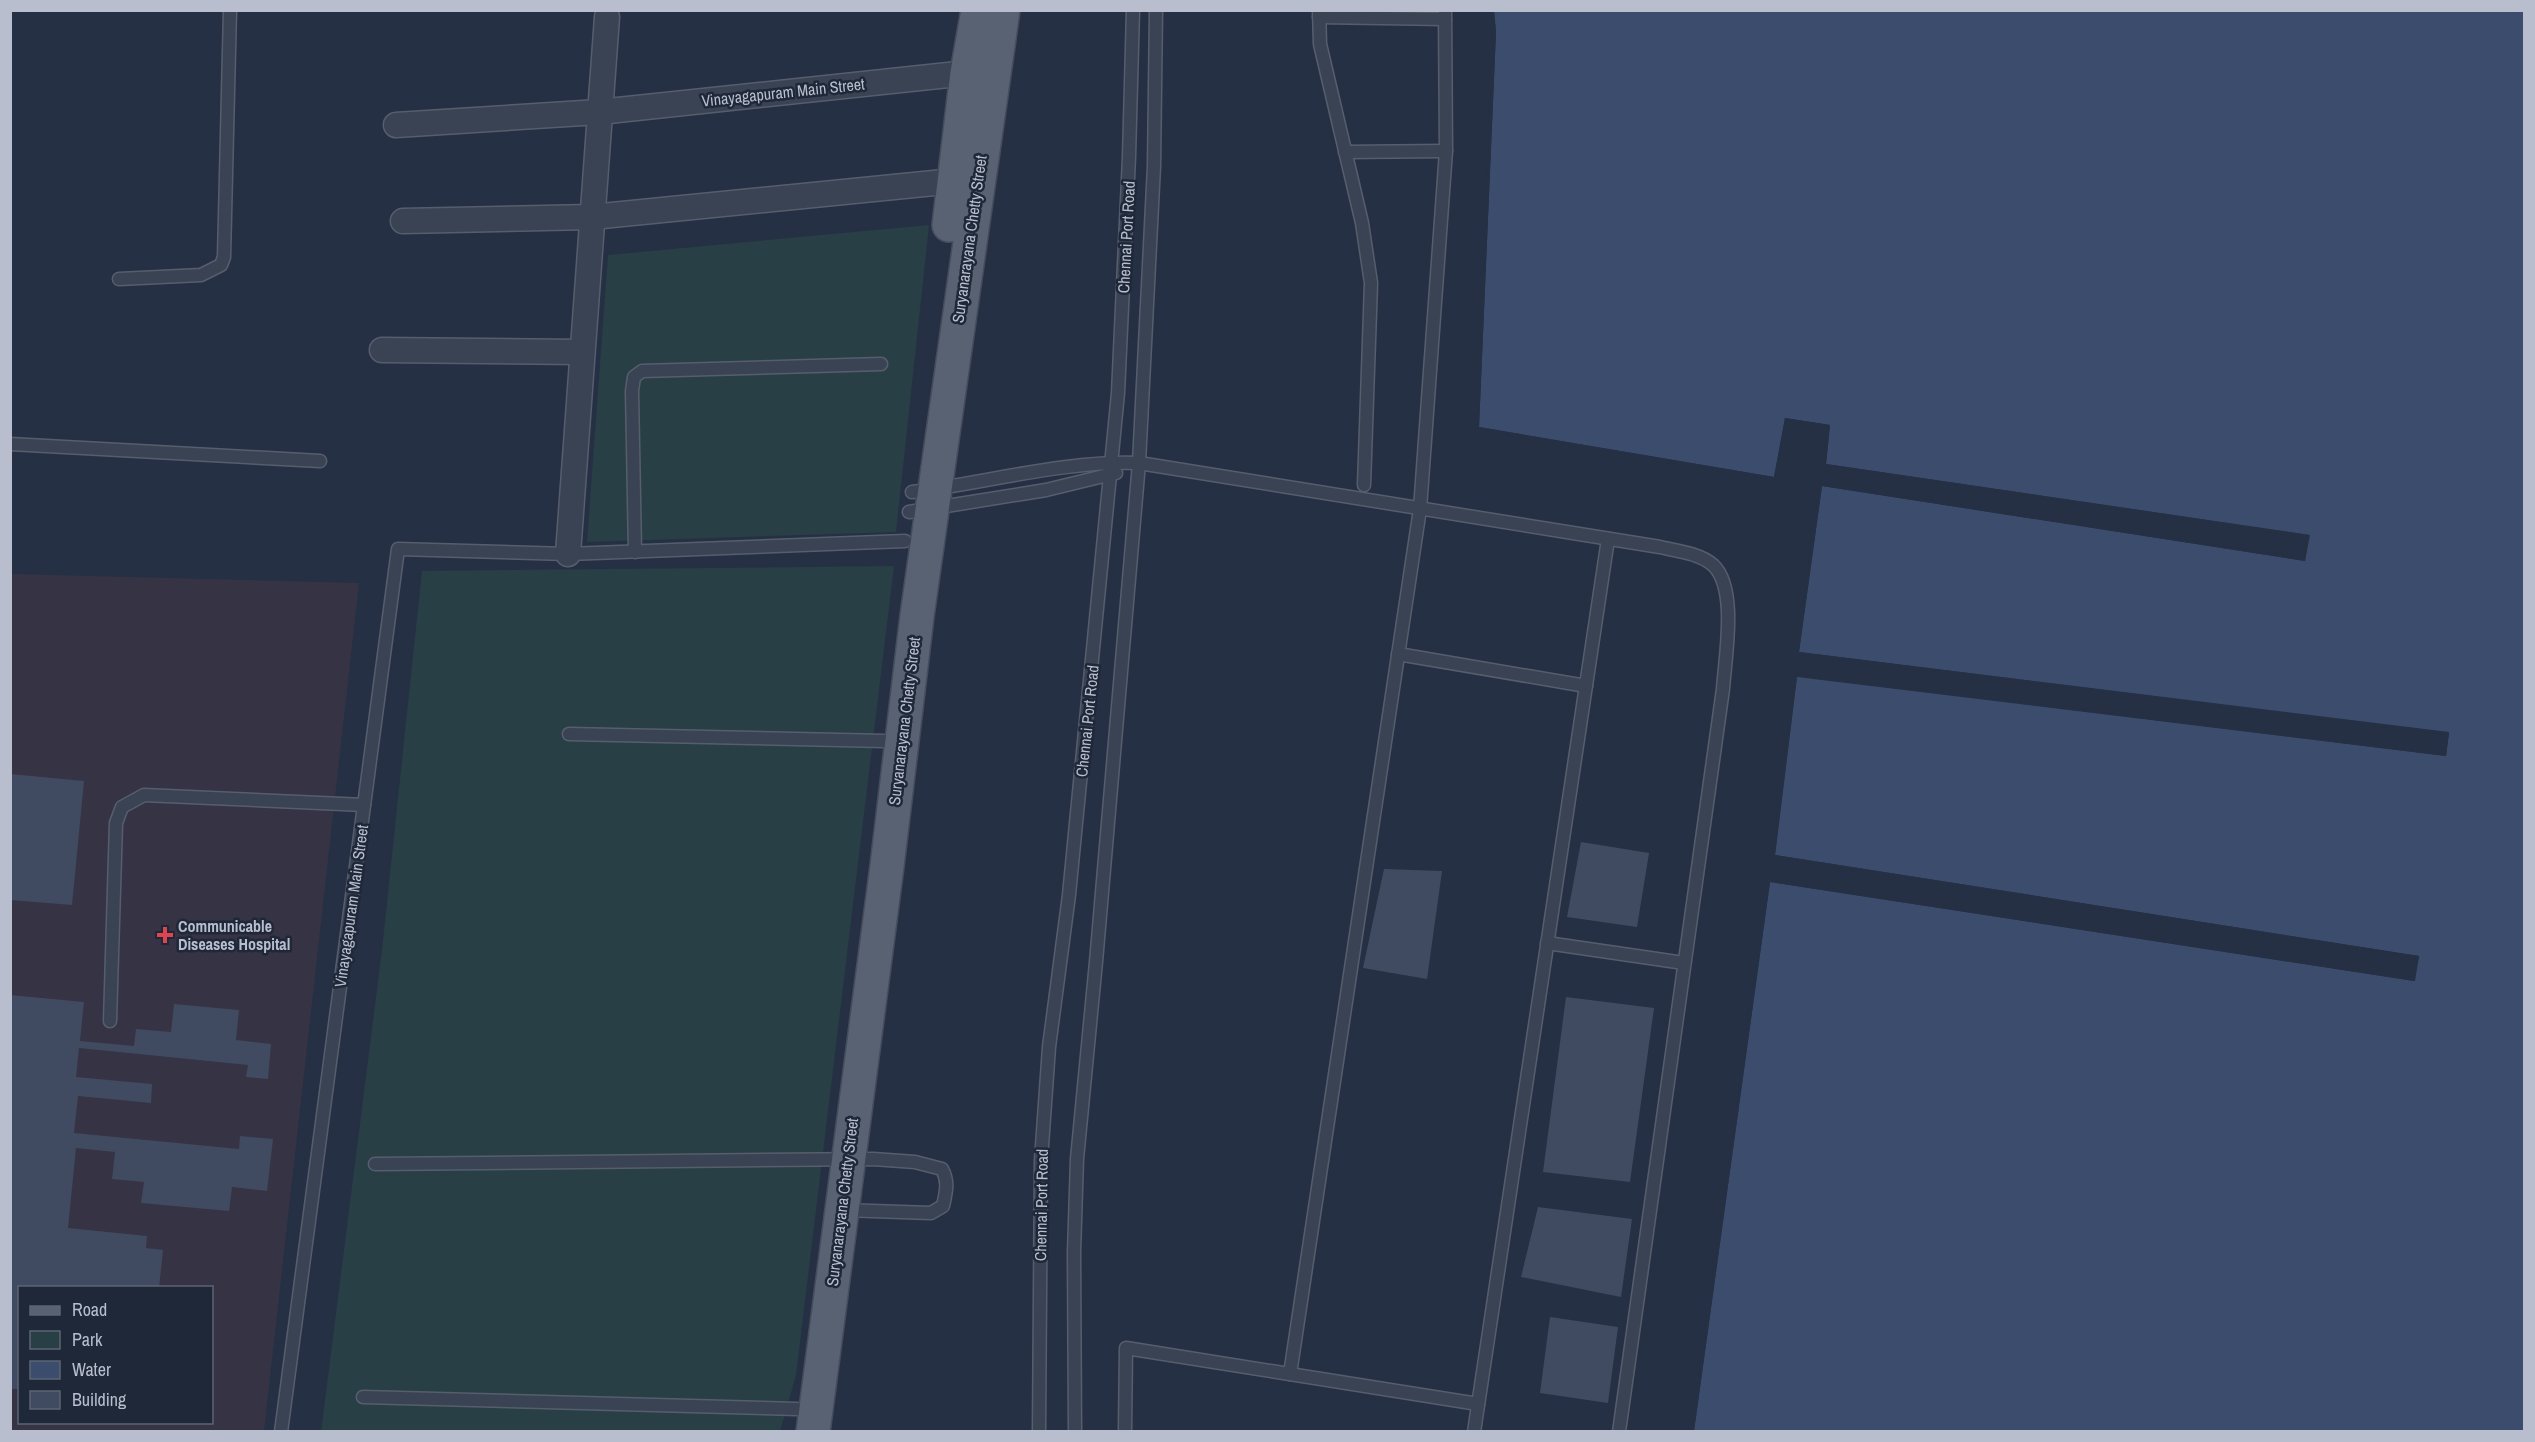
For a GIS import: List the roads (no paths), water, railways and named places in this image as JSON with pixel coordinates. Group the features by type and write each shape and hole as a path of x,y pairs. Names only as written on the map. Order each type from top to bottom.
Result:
{"main road":[{"name":"Suryanarayana Chetty Street","path":"801,1424 838,1159 885,878 919,509 954,181 967,73 978,10"},
{"name":"Suryanarayana Chetty Street","path":"801,1424 840,1210 838,1159 851,983 884,741 919,509 1003,10"}],"street":[{"path":"568,554 599,112 608,17"},
{"name":"Vinayagapuram Main Street","path":"396,125 599,112 967,73"},
{"path":"403,221 592,217 954,181"},
{"path":"382,350 582,352"}],"lane":[{"path":"118,279 201,275 221,265 224,257 230,10"},
{"name":"Chennai Port Road","path":"1039,1431 1041,1160 1049,1047 1069,895 1112,469 1129,169 1133,10"},
{"name":"Chennai Port Road","path":"1075,1431 1074,1252 1077,1159 1139,463 1154,166 1156,10"},
{"path":"1290,1374 1420,508 1446,151 1445,15 1319,14 1320,44 1362,223 1371,283 1364,485"},
{"path":"1345,152 1446,151"},
{"path":"635,552 632,391 634,377 642,371 881,364"},
{"path":"10,444 320,461"},
{"path":"919,509 1139,463 1660,547 1699,557 1712,564 1720,575 1725,589 1727,635 1722,689 1619,1431"},
{"path":"919,509 1057,488 1112,469"},
{"name":"Vinayagapuram Main Street","path":"281,1431 398,549 568,554 635,552 919,509"},
{"path":"1474,1431 1608,539"},
{"path":"1398,654 1586,686"},
{"path":"570,734 884,741"},
{"path":"110,1021 116,823 122,807 144,795 364,805"},
{"path":"1547,944 1684,963"},
{"path":"375,1164 894,1160 932,1165 942,1169 946,1177 947,1188 943,1206 931,1213 840,1210"},
{"path":"1125,1431 1126,1348 1478,1404"},
{"path":"363,1397 801,1424"}],"water":[{"path":"1494,11 2524,11 2524,1431 1694,1431 1770,882 2414,981 2419,956 1775,855 1797,676 2446,756 2449,733 1799,652 1822,486 2305,561 2309,535 1826,464 1830,425 1785,418 1774,477 1479,427 1496,32"}],"place":[{"name":"Communicable Diseases Hospital","path":"165,935"}]}
